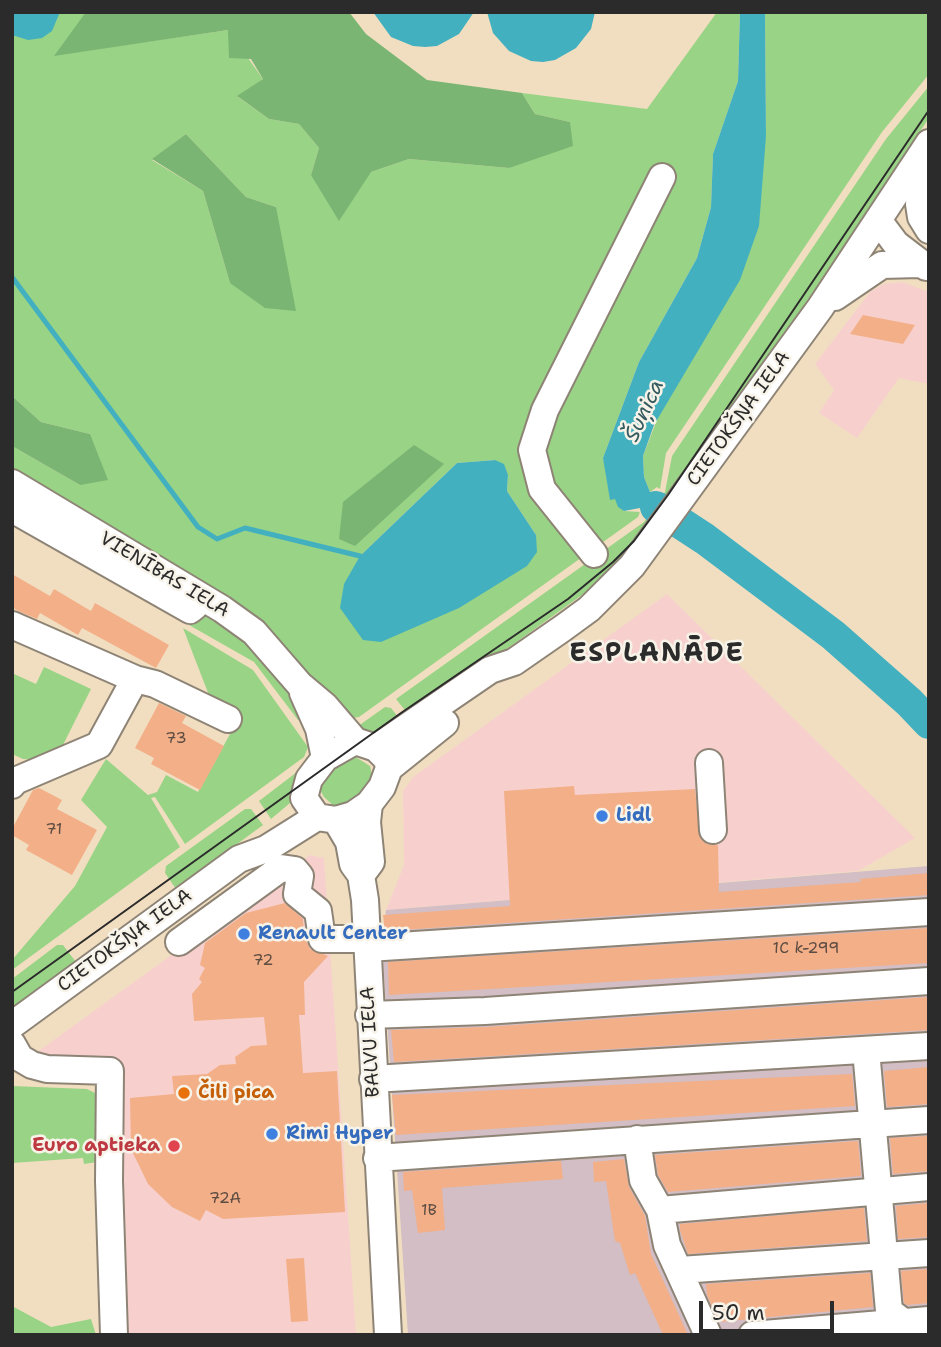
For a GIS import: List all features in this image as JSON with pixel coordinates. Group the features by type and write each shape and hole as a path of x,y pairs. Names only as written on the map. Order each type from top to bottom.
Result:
{"street":[{"name":"CIETOKŠŅA IELA","path":"373,752 421,740 499,684 514,662 589,609 632,566 820,308 929,143"},
{"path":"929,176 919,204 921,217 929,230"},
{"path":"594,554 542,489 532,450 545,410 662,177"},
{"path":"878,220 901,223 929,238"},
{"path":"878,220 896,244 924,266"},
{"path":"820,308 882,265 924,266"},
{"name":"VIENĪBAS IELA","path":"12,483 101,548 204,598 254,632 300,685 316,696 373,752"},
{"path":"12,509 101,548"},
{"path":"12,625 135,679 155,684 228,719"},
{"path":"12,785 15,781 99,745 135,679"},
{"name":"VIENĪBAS IELA","path":"300,685 321,736 325,758"},
{"path":"373,752 382,788 369,804 354,814 319,811 309,779 325,758 373,752"},
{"path":"709,764 713,830"},
{"name":"BALVU IELA","path":"361,876 371,862 367,822 369,804"},
{"name":"CIETOKŠŅA IELA","path":"12,1026 239,859 266,849 319,811"},
{"name":"BALVU IELA","path":"319,811 346,835 354,855 353,864 361,876 368,943 369,1015 388,1335"},
{"path":"180,942 281,868 295,870 300,876 297,894 318,911 322,939 368,943 929,912"},
{"path":"369,1015 485,1012 929,981"},
{"path":"12,1044 20,1058 32,1065 47,1069 110,1071 109,1181 114,1335"},
{"path":"373,1079 929,1046"},
{"path":"866,1050 889,1311 906,1328"},
{"path":"377,1158 929,1120"},
{"path":"637,1139 643,1180 660,1210 667,1245 708,1335"},
{"path":"660,1210 929,1187"},
{"path":"680,1269 929,1253"},
{"path":"752,1335 906,1328 929,1320"}],"shaded area":[{"path":"902,282 929,292 929,384 899,378 857,438 819,413 834,390 815,364 870,292 884,284"},
{"path":"667,594 915,838 858,871 386,910 404,865 403,791 413,777"},
{"path":"310,855 324,858 356,1335 123,1335 114,1062 47,1064 33,1055"},
{"path":"929,866 929,1335 408,1335 382,945 386,910"}],"green space":[{"path":"12,12 92,12 56,55 228,30 263,79 238,97 269,119 299,124 319,148 311,175 371,172 409,159 509,168 570,122 535,114 522,93 647,109 717,12 740,12 738,81 713,154 711,207 697,258 639,362 603,458 615,498 624,511 640,512 638,517 359,717 354,718 327,698 279,640 248,611 12,470 12,446 80,485 90,434 41,422 12,396","holes":["186,134 246,197 276,207 230,283 203,191 152,160","495,460 508,475 507,491 536,535 360,556 457,463"]},
{"path":"86,12 349,12 366,34 427,80 522,93 535,114 570,122 573,146 509,168 409,159 371,172 339,221 311,175 319,148 299,124 269,119 237,96 263,79 251,59 229,58 228,30 54,56"},
{"path":"765,12 929,12 929,74 882,132 666,453 660,489 657,487 650,492 644,477 643,456 766,136"},
{"path":"929,86 929,118 814,291 650,526 624,559 600,582 411,718 396,699 644,522 665,492 672,456 886,139"},
{"path":"186,134 246,197 276,207 296,311 265,308 230,283 203,191 152,159"},
{"path":"12,396 41,422 90,434 108,480 80,485 12,446"},
{"path":"414,445 444,464 355,546 339,539 343,502"},
{"path":"203,611 235,630 263,655 306,715 298,720 254,662 189,625 195,614"},
{"path":"183,628 253,670 308,747 304,757 185,844 155,797 151,798 180,847 12,970 12,960 75,886 107,827 81,800 106,759 148,795 157,792 166,775 198,792 235,725 212,703"},
{"path":"44,667 91,689 59,753 38,760 23,759 12,754 12,673 36,684"},
{"path":"385,707 391,708 402,722 380,738 354,729"},
{"path":"354,756 370,766 373,779 364,794 348,804 335,807 319,788 321,776"},
{"path":"310,762 290,803 271,819 259,801"},
{"path":"245,809 251,809 263,825 176,889 165,873 166,866"},
{"path":"57,945 63,945 76,962 12,1008 12,979"},
{"path":"12,1086 87,1089 95,1093 97,1162 84,1164 83,1158 12,1163"},
{"path":"12,1306 51,1327 91,1319 96,1335 12,1335"}],"water":[{"path":"12,12 60,12 52,31 42,38 28,40 12,35"},
{"path":"373,12 474,12 459,34 437,46 425,47 413,46 391,37"},
{"path":"487,12 595,12 591,29 576,48 555,60 543,62 531,61 509,51 493,33"},
{"path":"740,12 765,12 766,136 759,226 740,280 654,425 643,456 644,477 650,492 697,524 688,539 640,508 624,511 618,507 615,499 610,500 603,458 639,362 697,258 711,207 713,154 738,81"},
{"path":"495,460 504,464 508,475 507,491 536,535 537,552 527,566 459,608 381,642 363,640 340,608 344,584 360,556 457,463"}],"pier":[{"path":"654,491 693,517 679,538 639,512"}],"building":[{"path":"863,315 915,325 903,344 850,334"},
{"path":"12,574 50,596 54,589 91,611 95,603 169,645 156,668 82,628 78,635 40,613 37,619 18,611 12,607"},
{"path":"159,703 186,716 182,723 224,746 200,790 151,764 154,758 135,748"},
{"path":"574,786 575,795 695,789 700,838 707,844 718,845 719,892 861,882 860,879 929,873 929,895 385,931 383,915 510,906 504,791"},
{"path":"39,788 62,800 57,809 97,830 72,875 26,850 29,845 12,835 12,829 33,790"},
{"path":"285,903 303,919 304,935 310,949 328,956 304,982 305,1015 299,1015 303,1073 337,1071 345,1212 223,1219 206,1210 200,1221 172,1207 148,1184 131,1149 130,1098 174,1094 172,1076 207,1074 220,1065 236,1064 235,1057 251,1046 267,1045 264,1017 194,1021 192,994 202,982 199,979 205,968 200,965 205,943 246,913"},
{"path":"929,928 929,963 389,995 388,962"},
{"path":"929,997 929,1030 394,1062 391,1030 486,1027"},
{"path":"929,1067 929,1104 887,1107 884,1071"},
{"path":"852,1074 855,1106 396,1135 392,1095"},
{"path":"929,1136 929,1171 893,1174 890,1138"},
{"path":"858,1141 861,1176 668,1192 658,1175 655,1155"},
{"path":"624,1159 629,1187 645,1216 651,1254 688,1335 663,1335 635,1273 630,1275 620,1243 615,1241 606,1181 594,1182 593,1162"},
{"path":"561,1161 563,1179 442,1188 445,1230 418,1233 412,1190 404,1191 403,1172"},
{"path":"929,1203 929,1237 898,1239 896,1206"},
{"path":"864,1208 867,1241 688,1254 680,1230 680,1224"},
{"path":"304,1258 308,1321 291,1322 286,1259"},
{"path":"929,1269 929,1303 904,1303 901,1271"},
{"path":"870,1273 873,1307 719,1322 707,1295 706,1284"}],"waterway":[{"path":"12,277 198,527 217,539 245,528 360,556"},
{"name":"Šuņica","path":"656,507 705,539 833,635 929,723"}],"tram line":[{"path":"12,992 401,713 568,599 613,562 634,541 668,495 929,110"}],"place":[{"name":"Lidl","path":"602,816"},
{"name":"Renault Center","path":"244,934"},
{"name":"Čili pica","path":"184,1093"},
{"name":"Rimi Hyper","path":"272,1134"},
{"name":"Euro aptieka","path":"174,1146"}],"district":[{"name":"ESPLANĀDE","path":"657,654"}]}
